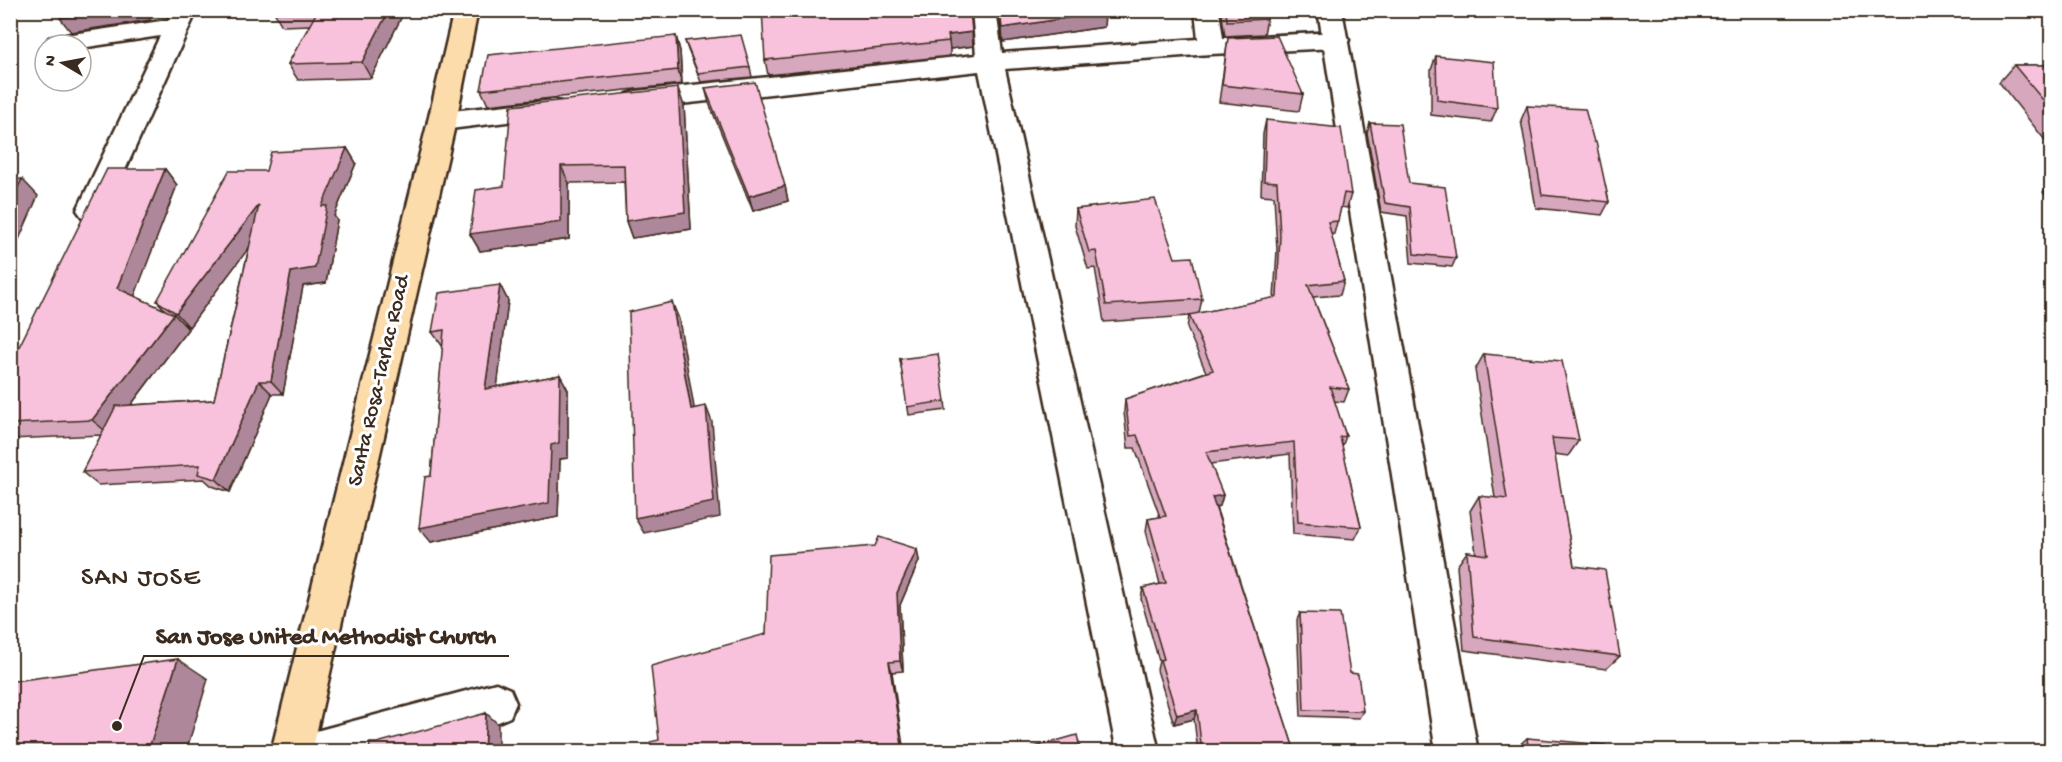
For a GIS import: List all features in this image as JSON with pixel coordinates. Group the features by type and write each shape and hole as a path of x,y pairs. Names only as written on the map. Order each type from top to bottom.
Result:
{"highway":[{"name":"Santa Rosa-Tarlac Road","path":"291,752 442,121 466,10"}],"street":[{"path":"984,10 990,62 1138,752"},
{"path":"1207,10 1212,46"},
{"path":"93,37 182,18"},
{"path":"81,233 182,18"},
{"path":"609,103 990,62 1212,46 1333,25 1457,752"},
{"path":"442,121 573,107"},
{"path":"316,752 496,703"}],"building":[{"path":"63,10 109,10 60,18"},
{"path":"318,10 389,10 362,62 288,64"},
{"path":"762,10 970,10 972,32 948,35 949,41 765,60"},
{"path":"1000,10 1104,10 1105,12 1002,28"},
{"path":"1226,10 1264,10 1267,19 1227,21"},
{"path":"741,35 750,67 698,73 685,41"},
{"path":"676,36 678,70 481,90 488,55"},
{"path":"1277,36 1303,94 1222,85 1228,38"},
{"path":"1436,56 1494,62 1497,108 1437,100"},
{"path":"2014,65 2052,65 2052,111"},
{"path":"755,82 785,186 749,196 705,88"},
{"path":"678,88 685,212 626,221 624,165 561,166 561,222 470,234 476,190 504,186 511,106"},
{"path":"1527,106 1585,109 1594,142 1596,142 1609,202 1542,195"},
{"path":"1266,120 1341,128 1351,194 1344,193 1338,221 1328,222 1344,281 1308,285 1349,389 1330,387 1346,436 1340,437 1361,527 1298,522 1294,442 1206,452 1223,495 1212,497 1295,752 1202,752 1197,710 1177,715 1160,660 1164,659 1143,588 1166,583 1148,519 1166,516 1137,435 1130,436 1125,399 1213,370 1189,315 1277,297 1280,236 1277,182 1264,181"},
{"path":"1370,123 1400,124 1409,183 1445,187 1456,258 1414,254 1410,207 1385,203"},
{"path":"347,148 322,206 327,206 315,268 291,272 271,381 259,381 216,479 198,474 200,465 82,472 116,406 214,400 259,205 176,313 157,301 229,171 266,171 271,152"},
{"path":"107,169 165,169 117,288 174,314 92,420 10,424 10,365"},
{"path":"22,179 10,203 10,180"},
{"path":"1155,199 1175,258 1192,257 1202,299 1106,305 1096,251 1089,252 1076,209"},
{"path":"500,285 485,389 560,375 559,443 551,445 549,503 419,528 425,477 431,476 444,330 432,332 439,293"},
{"path":"672,302 691,409 706,406 714,502 635,518 629,312"},
{"path":"938,354 945,401 907,407 900,359"},
{"path":"1484,354 1562,361 1579,440 1552,438 1574,566 1605,570 1620,656 1474,637 1467,552 1488,555 1479,496 1507,499"},
{"path":"879,537 917,549 897,593 900,661 889,662 903,752 650,752 650,742 659,740 651,666 766,634 769,555 875,546"},
{"path":"1300,613 1340,614 1350,673 1358,674 1363,711 1304,710"},
{"path":"178,659 148,751 10,752 10,689 14,681"},
{"path":"486,713 484,752 369,752 370,743"},
{"path":"1077,735 1081,752 1017,752"},
{"path":"1527,738 1605,745 1606,752 1529,752"}],"place":[{"name":"San Jose United Methodist Church","path":"117,726"}],"district":[{"name":"SAN JOSE","path":"141,579"}]}
